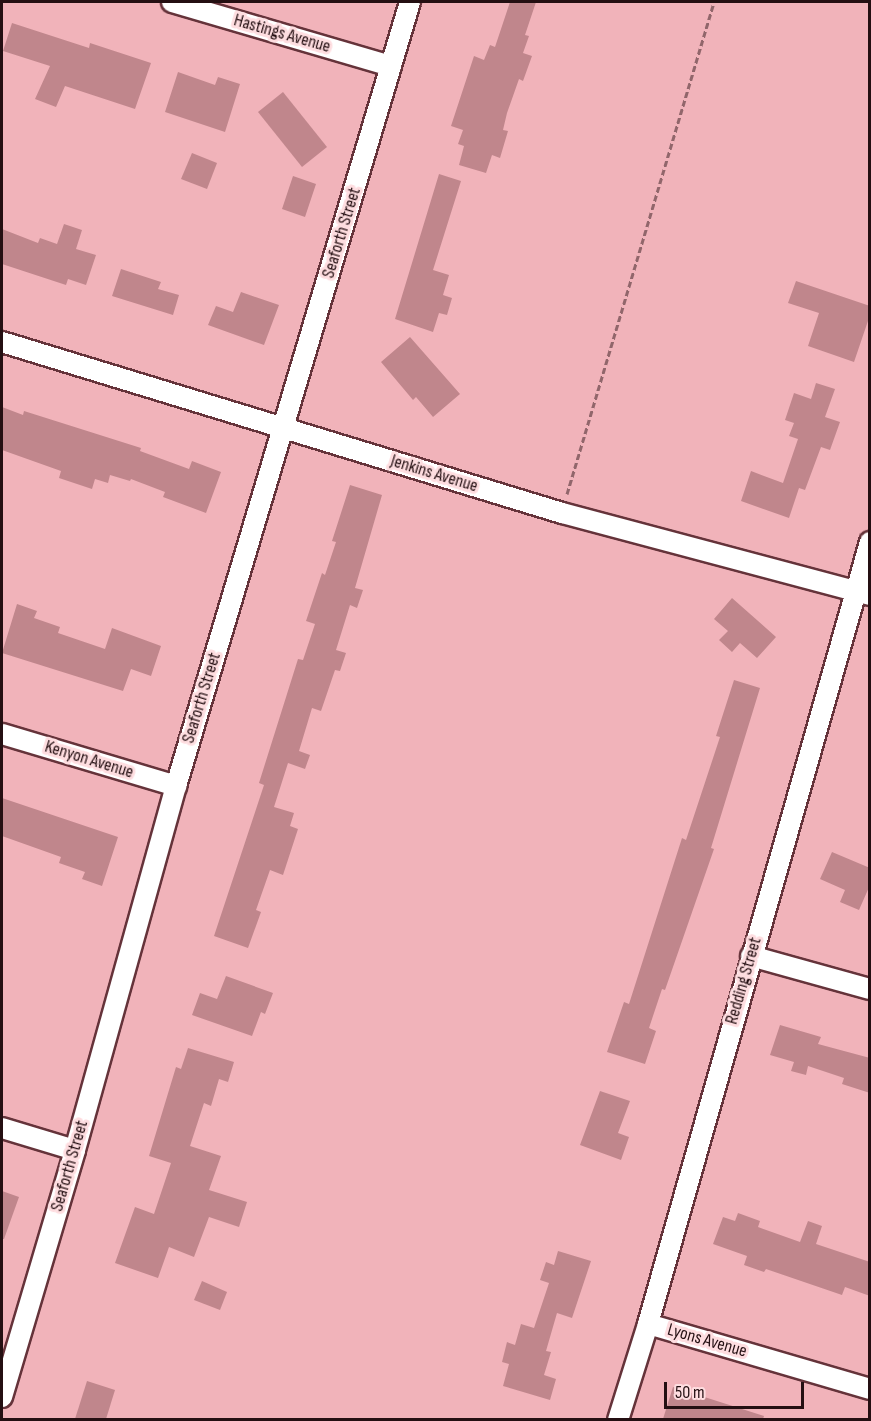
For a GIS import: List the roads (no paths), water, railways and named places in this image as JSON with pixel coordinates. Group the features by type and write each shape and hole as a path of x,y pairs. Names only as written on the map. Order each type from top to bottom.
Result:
{"street":[{"name":"Hastings Avenue","path":"172,2 391,66"},
{"name":"Seaforth Street","path":"2,1397 75,1150 176,786 410,2"},
{"name":"Jenkins Avenue","path":"2,342 562,513 862,593"},
{"name":"Redding Street","path":"618,1419 648,1324 751,956 862,593 870,542"},
{"name":"Kenyon Avenue","path":"2,734 176,786"},
{"path":"751,956 870,989"},
{"path":"2,1128 75,1150"},
{"name":"Lyons Avenue","path":"648,1324 870,1389"}]}
